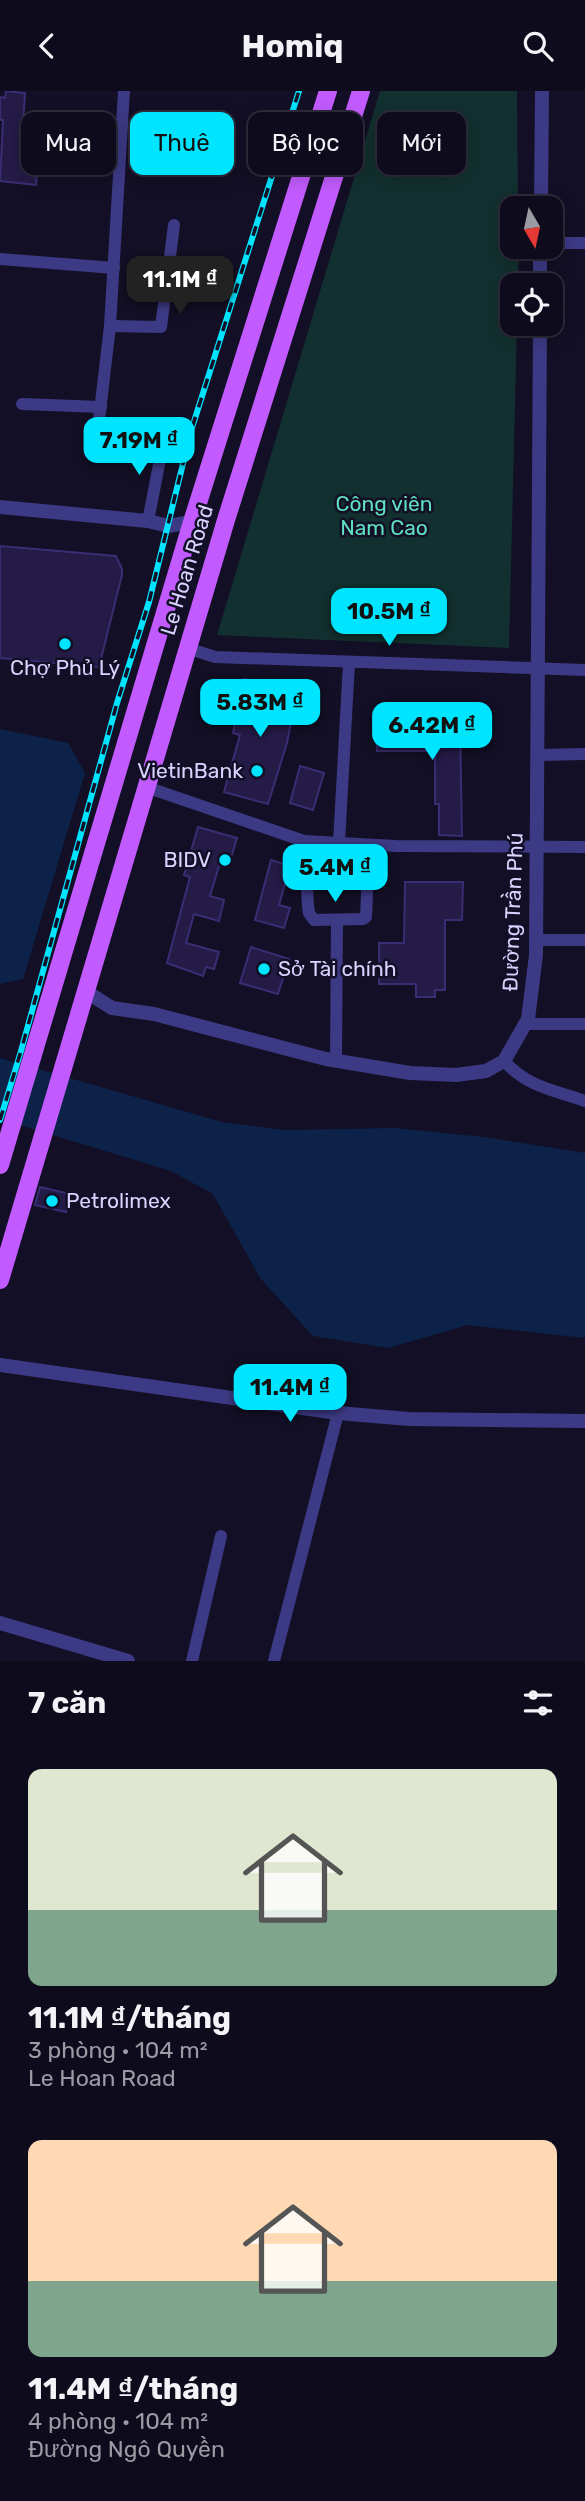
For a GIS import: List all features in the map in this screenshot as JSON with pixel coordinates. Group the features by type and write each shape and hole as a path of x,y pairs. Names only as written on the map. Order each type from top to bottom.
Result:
{"main road":[{"name":"Le Hoan Road","path":"0,1165 192,522 328,91"},
{"name":"Le Hoan Road","path":"0,1280 187,648 361,91"},
{"path":"192,522 223,530"},
{"path":"55,982 85,991"}],"street":[{"path":"124,91 110,326 98,428 163,439 148,521"},
{"path":"541,196 542,91"},
{"path":"110,326 162,327 174,225"},
{"path":"564,243 585,243"},
{"path":"0,259 114,268"},
{"name":"Đường Trần Phú","path":"504,1061 525,1024 533,986 536,940 540,336"},
{"path":"22,404 101,407"},
{"path":"0,507 148,521 168,526 192,522"},
{"path":"187,648 215,657 585,670"},
{"path":"338,843 349,663"},
{"path":"537,755 585,754"},
{"path":"146,787 304,841 369,845 585,847"},
{"path":"304,841 309,913 314,920 337,921 366,917 369,845"},
{"path":"335,1061 337,921"},
{"path":"536,940 585,940"},
{"path":"85,991 112,1008 154,1014 335,1061 410,1073 456,1075 486,1071 504,1061 518,1076 531,1083 585,1101"},
{"path":"525,1024 585,1024"},
{"path":"0,1364 338,1413 409,1419 585,1421"},
{"path":"274,1661 338,1413"},
{"path":"192,1661 221,1537"},
{"path":"0,1623 128,1661"}],"green space":[{"name":"Công viên Nam Cao","path":"380,91 517,91 518,196 500,196 500,259 519,259 518,273 500,273 500,336 517,336 509,648 217,635 355,175 363,175 363,148"}],"water":[{"path":"0,729 68,743 85,773 23,979 0,984"},
{"path":"0,1058 222,1122 285,1130 395,1128 484,1137 585,1153 585,1338 468,1325 388,1348 313,1336 260,1278 213,1194 171,1171 0,1119"}],"building":[{"path":"6,91 25,93 24,112 21,112 21,175 37,175 36,185 0,181 3,120 0,120 0,97 5,98"},
{"path":"0,546 116,556 122,575 99,667 0,658"},
{"path":"244,679 297,690 287,743 268,804 224,792 240,735 233,733"},
{"path":"460,721 462,836 439,835 439,804 435,804 435,751 377,751 376,722"},
{"path":"300,766 324,773 313,810 290,803"},
{"path":"198,827 237,838 229,865 220,863 210,896 224,900 219,921 194,914 186,943 219,952 214,969 206,967 203,976 167,963 190,877 184,875"},
{"path":"271,860 290,866 279,905 290,908 284,928 255,920"},
{"path":"405,882 463,882 462,920 445,920 445,990 435,990 435,997 416,997 416,984 379,984 379,943 404,943"},
{"path":"251,947 289,959 278,994 240,983"},
{"path":"40,1187 70,1194 66,1212 35,1205"}],"railway":[{"path":"0,1120 117,703 149,602 191,431 299,91"}],"place":[{"name":"Chợ Phủ Lý","path":"65,644"},
{"name":"VietinBank","path":"257,771"},
{"name":"BIDV","path":"225,860"},
{"name":"Sở Tài chính","path":"264,969"},
{"name":"Petrolimex","path":"52,1201"}]}
